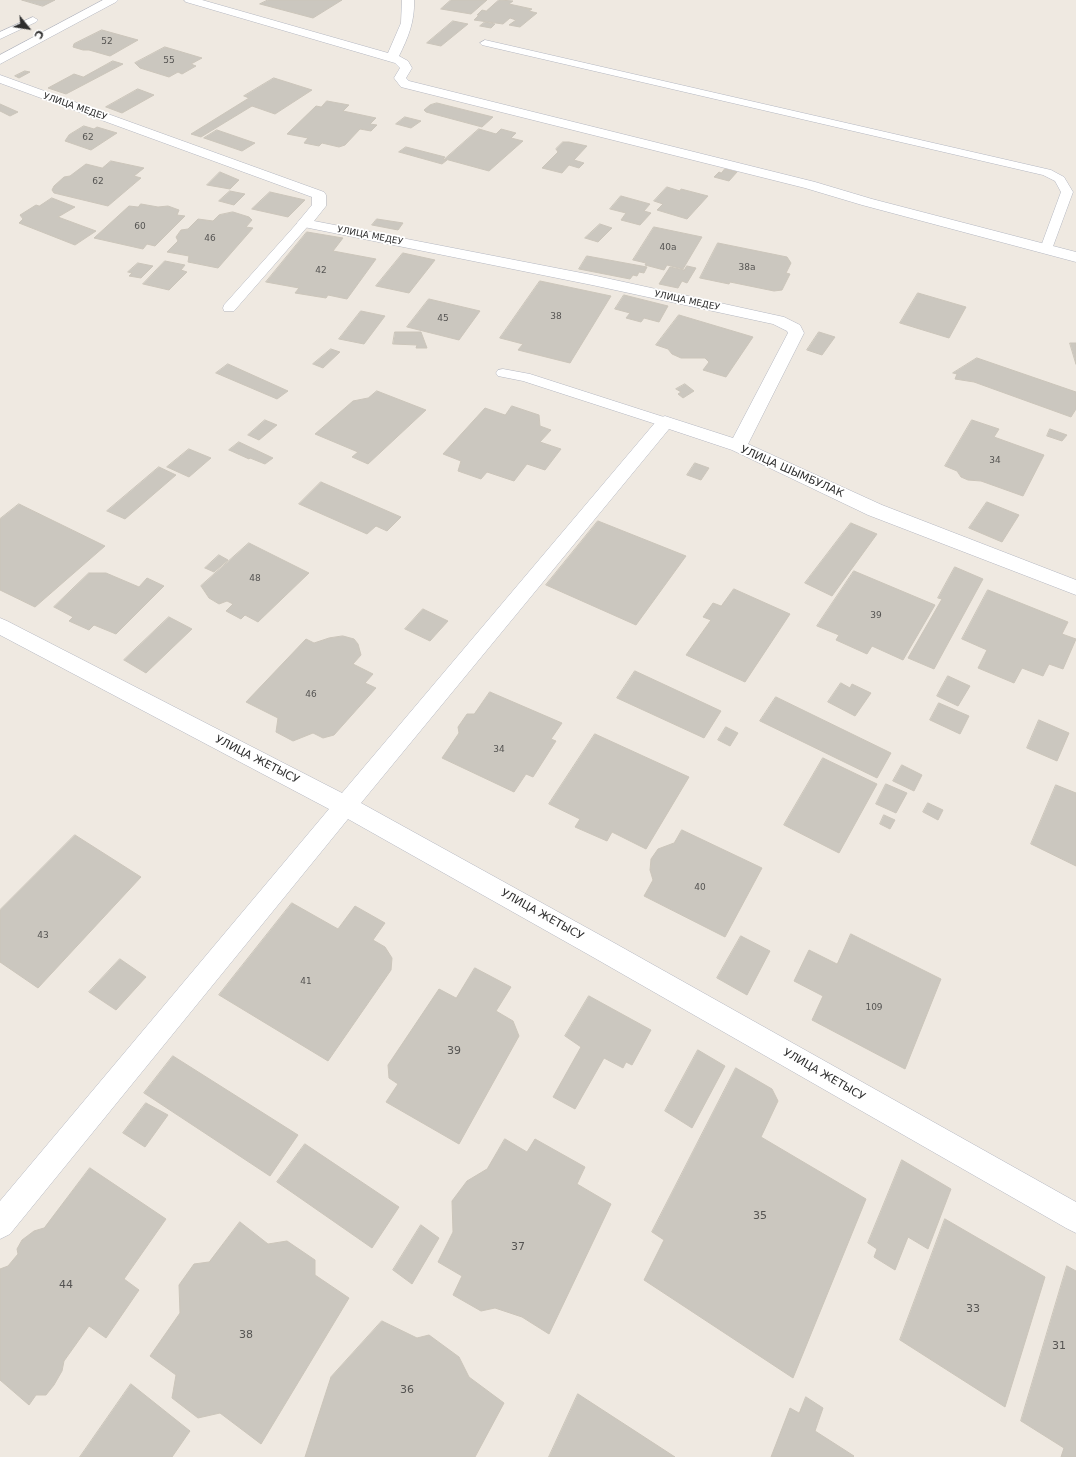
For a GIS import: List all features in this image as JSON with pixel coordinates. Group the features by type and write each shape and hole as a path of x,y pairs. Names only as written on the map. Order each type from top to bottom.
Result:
{"street":[{"path":"0,60 57,28 112,0"},
{"path":"190,0 392,57 404,64 406,68 400,78 405,84 802,183 867,202 1076,257"},
{"path":"392,57 405,33 409,12 408,0"},
{"name":"УЛИЦА МЕДЕУ","path":"0,79 320,195 319,206 304,223"},
{"name":"УЛИЦА МЕДЕУ","path":"304,223 592,280 778,320 794,328 796,333 738,446"},
{"path":"0,1224 345,806 665,422"},
{"name":"УЛИЦА ШЫМБУЛАК","path":"665,422 738,446 875,510 1076,588"},
{"name":"УЛИЦА ЖЕТЫСУ","path":"0,626 345,806 593,944 1076,1218"}],"lane":[{"path":"0,36 33,20"},
{"path":"485,42 1047,172 1060,179 1067,192 1046,249"},
{"path":"229,308 304,223"},
{"name":"УЛИЦА ШЫМБУЛАК","path":"503,373 525,377 665,422"}],"building":[{"path":"22,0 55,0 43,6"},
{"path":"268,0 342,0 313,18 260,4"},
{"path":"451,0 487,0 471,14 441,9"},
{"path":"499,0 513,1 509,4 532,9 529,11 537,13 520,27 509,25 516,20 510,18 503,24 474,20 482,10 486,11"},
{"path":"453,21 468,24 441,46 427,43"},
{"path":"485,22 495,24 491,28 480,26"},
{"path":"102,30 138,40 110,56 73,47 74,44"},
{"path":"165,47 202,58 191,64 196,66 182,74 178,72 169,77 140,68 135,63"},
{"path":"113,61 123,64 66,94 48,88 74,74 83,77"},
{"path":"25,71 30,72 19,78 15,76"},
{"path":"274,78 312,90 275,114 252,106 201,137 191,134 249,98 244,96"},
{"path":"138,89 154,95 122,113 106,107"},
{"path":"327,101 349,105 343,111 376,118 370,124 377,125 371,131 360,129 345,145 339,147 322,143 319,146 304,143 308,138 287,134 316,106 321,107"},
{"path":"437,103 493,117 482,127 426,112 424,110 430,105"},
{"path":"0,104 18,112 10,116 0,111"},
{"path":"405,117 421,121 411,128 396,124"},
{"path":"84,126 94,129 97,127 117,133 91,150 65,141 69,135"},
{"path":"479,129 496,134 501,129 516,133 511,138 523,141 489,171 445,159"},
{"path":"217,130 255,143 242,151 204,138"},
{"path":"563,142 587,146 574,160 584,163 579,168 569,165 562,173 542,168 558,152 556,149"},
{"path":"406,147 445,157 443,159 447,160 442,164 399,152"},
{"path":"111,161 144,168 134,176 141,178 108,206 54,193 52,190 54,186 64,177 70,176 86,164 102,168"},
{"path":"725,169 737,172 729,181 714,177 719,172 721,173"},
{"path":"220,172 239,180 230,189 207,185"},
{"path":"667,187 708,196 687,219 657,210 663,204 654,201"},
{"path":"230,191 245,194 234,205 219,201"},
{"path":"270,192 305,200 288,217 252,209"},
{"path":"621,196 650,204 644,211 651,213 640,225 621,220 626,213 610,209"},
{"path":"52,198 75,207 58,217 96,231 75,245 19,223 23,219 20,215 36,205 39,206"},
{"path":"141,204 158,207 168,206 179,210 177,215 185,216 155,246 147,244 143,249 94,238 129,206 138,207"},
{"path":"233,212 249,217 252,220 246,227 253,228 218,268 188,262 189,256 167,252 178,241 176,237 181,230 188,229 198,219 213,221 219,215"},
{"path":"377,219 403,223 398,230 372,225"},
{"path":"600,224 612,228 598,242 585,238"},
{"path":"654,227 702,237 683,269 667,265 664,270 633,260"},
{"path":"307,232 343,238 333,251 376,259 347,299 328,295 326,298 295,293 299,288 266,282"},
{"path":"718,243 787,257 791,263 786,273 790,274 782,290 774,291 730,282 729,284 700,278"},
{"path":"403,253 435,260 409,293 376,286"},
{"path":"587,256 647,267 644,273 639,272 637,276 633,275 630,279 579,269"},
{"path":"165,261 185,265 181,270 187,272 169,290 143,284"},
{"path":"138,263 153,266 141,278 129,276 132,273 128,272"},
{"path":"687,266 696,268 687,283 682,281 678,288 659,284 670,267 684,270"},
{"path":"540,281 611,296 570,363 518,350 523,344 500,338"},
{"path":"918,293 966,307 949,338 900,323"},
{"path":"624,295 668,306 659,322 644,318 641,322 626,318 630,313 615,309"},
{"path":"429,299 480,311 459,340 407,327"},
{"path":"361,311 385,316 364,344 339,339"},
{"path":"679,315 753,337 726,377 703,370 709,362 705,358 681,358 672,354 668,349 656,345"},
{"path":"395,332 421,332 427,348 416,348 417,345 393,344"},
{"path":"819,332 835,337 822,355 807,350"},
{"path":"1070,343 1076,343 1076,364"},
{"path":"331,349 340,352 323,368 313,364"},
{"path":"977,358 1076,392 1076,409 1071,417 974,382 955,379 957,374 953,373"},
{"path":"228,364 288,391 277,399 216,373"},
{"path":"685,384 694,391 683,398 678,394 681,392 676,389"},
{"path":"377,391 426,410 368,464 352,457 358,452 315,434 353,401 368,398"},
{"path":"512,406 539,415 540,426 551,430 540,442 561,449 545,470 527,464 514,481 487,472 481,479 458,471 461,461 443,454 485,408 505,415"},
{"path":"265,420 277,425 259,440 248,435"},
{"path":"972,420 999,429 994,437 1044,455 1023,496 981,481 968,480 961,477 957,471 945,466"},
{"path":"1050,429 1067,435 1062,441 1047,436"},
{"path":"239,442 273,458 265,464 229,450"},
{"path":"189,449 211,458 189,477 167,467"},
{"path":"695,463 709,468 701,480 687,475"},
{"path":"159,467 176,475 125,519 107,511"},
{"path":"321,482 401,517 387,531 376,526 367,534 299,504"},
{"path":"987,502 1019,515 1002,542 969,528"},
{"path":"19,504 105,546 35,607 0,590 0,519"},
{"path":"598,521 686,556 636,625 546,585"},
{"path":"851,523 877,534 832,596 805,583"},
{"path":"249,543 309,573 258,622 245,615 241,619 226,611 233,604 227,601 219,604 209,598 201,586"},
{"path":"219,555 228,560 214,572 205,568"},
{"path":"955,567 983,579 934,669 908,658 942,599 938,598"},
{"path":"854,571 935,605 903,660 872,646 867,654 836,640 839,635 817,626"},
{"path":"89,573 106,573 139,587 147,578 164,586 116,634 94,625 89,630 69,621 73,617 54,607"},
{"path":"734,589 790,614 745,682 686,655 711,620 703,617 713,603 721,606"},
{"path":"988,590 1068,622 1062,634 1076,639 1063,669 1049,664 1043,676 1022,668 1014,683 978,668 987,650 962,639"},
{"path":"423,609 448,621 430,641 405,629"},
{"path":"169,617 192,629 146,673 124,660"},
{"path":"343,636 354,639 358,644 361,655 353,664 373,674 365,683 376,688 334,735 323,738 313,733 293,741 276,732 278,718 246,702 306,639 314,643 329,638"},
{"path":"635,671 721,711 704,738 617,698"},
{"path":"948,676 970,686 958,706 937,696"},
{"path":"841,683 850,688 852,684 871,693 855,716 828,702"},
{"path":"490,692 562,723 551,739 556,741 533,777 526,774 514,792 442,758 459,733 458,727 467,714 474,714"},
{"path":"776,697 891,753 877,778 760,721"},
{"path":"939,703 969,716 960,734 930,720"},
{"path":"1039,720 1069,733 1057,761 1027,748"},
{"path":"726,727 738,733 730,746 718,740"},
{"path":"595,734 689,777 646,849 612,832 607,841 575,827 580,819 549,804"},
{"path":"823,758 877,784 839,853 784,825"},
{"path":"902,765 922,775 914,791 893,781"},
{"path":"886,784 907,793 896,813 876,804"},
{"path":"1056,785 1076,793 1076,866 1031,844"},
{"path":"928,803 943,810 938,820 923,812"},
{"path":"884,815 895,820 890,829 880,824"},
{"path":"682,830 762,868 725,937 644,896 653,880 650,870 651,859 658,849 674,843"},
{"path":"75,835 141,877 38,988 0,962 0,910"},
{"path":"292,903 338,929 355,906 385,923 373,940 385,947 392,958 391,970 328,1061 219,995"},
{"path":"851,934 941,979 905,1069 812,1020 823,996 794,981 809,950 837,964"},
{"path":"741,936 770,951 747,995 717,978"},
{"path":"120,959 146,977 116,1010 89,992"},
{"path":"475,968 511,987 496,1011 513,1021 519,1036 459,1144 386,1102 398,1084 389,1078 388,1065 439,989 456,998"},
{"path":"589,996 651,1030 632,1065 626,1062 623,1068 604,1058 575,1109 553,1097 581,1047 565,1036"},
{"path":"698,1050 725,1066 692,1128 665,1111"},
{"path":"173,1056 298,1135 270,1176 144,1093"},
{"path":"736,1068 772,1089 778,1101 761,1137 866,1199 793,1378 644,1280 664,1240 652,1232"},
{"path":"146,1103 168,1115 145,1147 123,1133"},
{"path":"505,1139 527,1152 535,1139 585,1167 577,1184 611,1204 549,1334 522,1317 495,1308 481,1311 453,1295 462,1276 438,1262 453,1232 452,1201 467,1181 487,1169"},
{"path":"305,1144 399,1207 372,1248 277,1182"},
{"path":"902,1160 951,1189 928,1249 908,1237 895,1270 874,1257 877,1249 868,1243"},
{"path":"90,1168 166,1219 124,1279 139,1290 106,1338 89,1326 64,1361 62,1371 54,1385 46,1395 36,1395 29,1405 0,1380 0,1269 8,1266 18,1254 17,1249 22,1240 34,1231 44,1228"},
{"path":"945,1219 1045,1277 1005,1407 900,1340"},
{"path":"240,1222 268,1244 287,1241 315,1260 315,1275 349,1298 261,1444 220,1413 198,1418 172,1398 176,1375 150,1356 180,1313 179,1285 194,1264 209,1262"},
{"path":"421,1225 439,1238 412,1284 393,1270"},
{"path":"1067,1266 1076,1271 1076,1457 1061,1457 1064,1448 1021,1421"},
{"path":"382,1321 417,1338 429,1335 459,1357 469,1377 504,1403 475,1457 305,1457 331,1377"},
{"path":"131,1384 190,1431 172,1457 80,1457"},
{"path":"578,1394 675,1457 549,1457"},
{"path":"806,1397 823,1408 815,1431 854,1456 853,1457 771,1457 790,1408 799,1413"}]}
